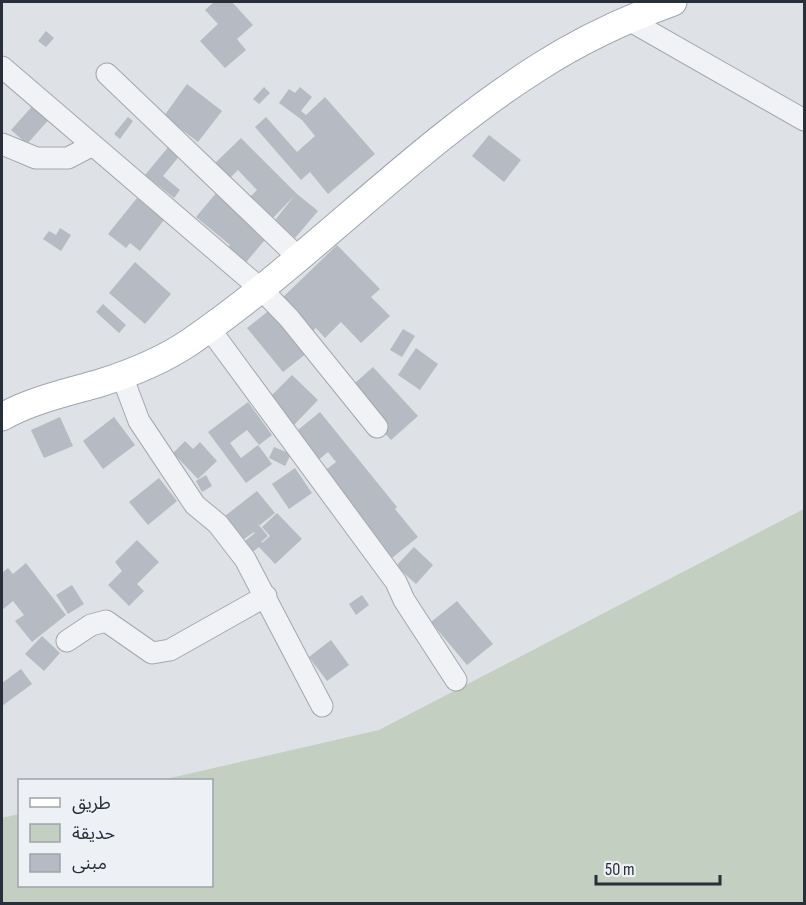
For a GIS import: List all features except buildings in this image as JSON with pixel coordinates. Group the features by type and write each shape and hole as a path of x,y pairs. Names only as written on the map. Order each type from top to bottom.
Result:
{"main road":[{"path":"2,417 51,397 122,376 168,356 262,290 420,155 505,89 561,53 627,19 673,2"}],"street":[{"path":"627,19 804,120"},
{"path":"2,67 262,290 289,318 377,427"},
{"path":"107,74 299,258"},
{"path":"2,144 36,158 68,158 93,145"},
{"path":"209,328 396,582 404,600 456,680"},
{"path":"122,376 139,421 195,505 218,524 245,559 322,706"},
{"path":"67,641 91,625 106,621 152,653 170,650 266,596"}],"green space":[{"path":"804,509 804,903 2,903 2,818 18,814 18,887 213,887 213,779 166,779 379,730"}]}
